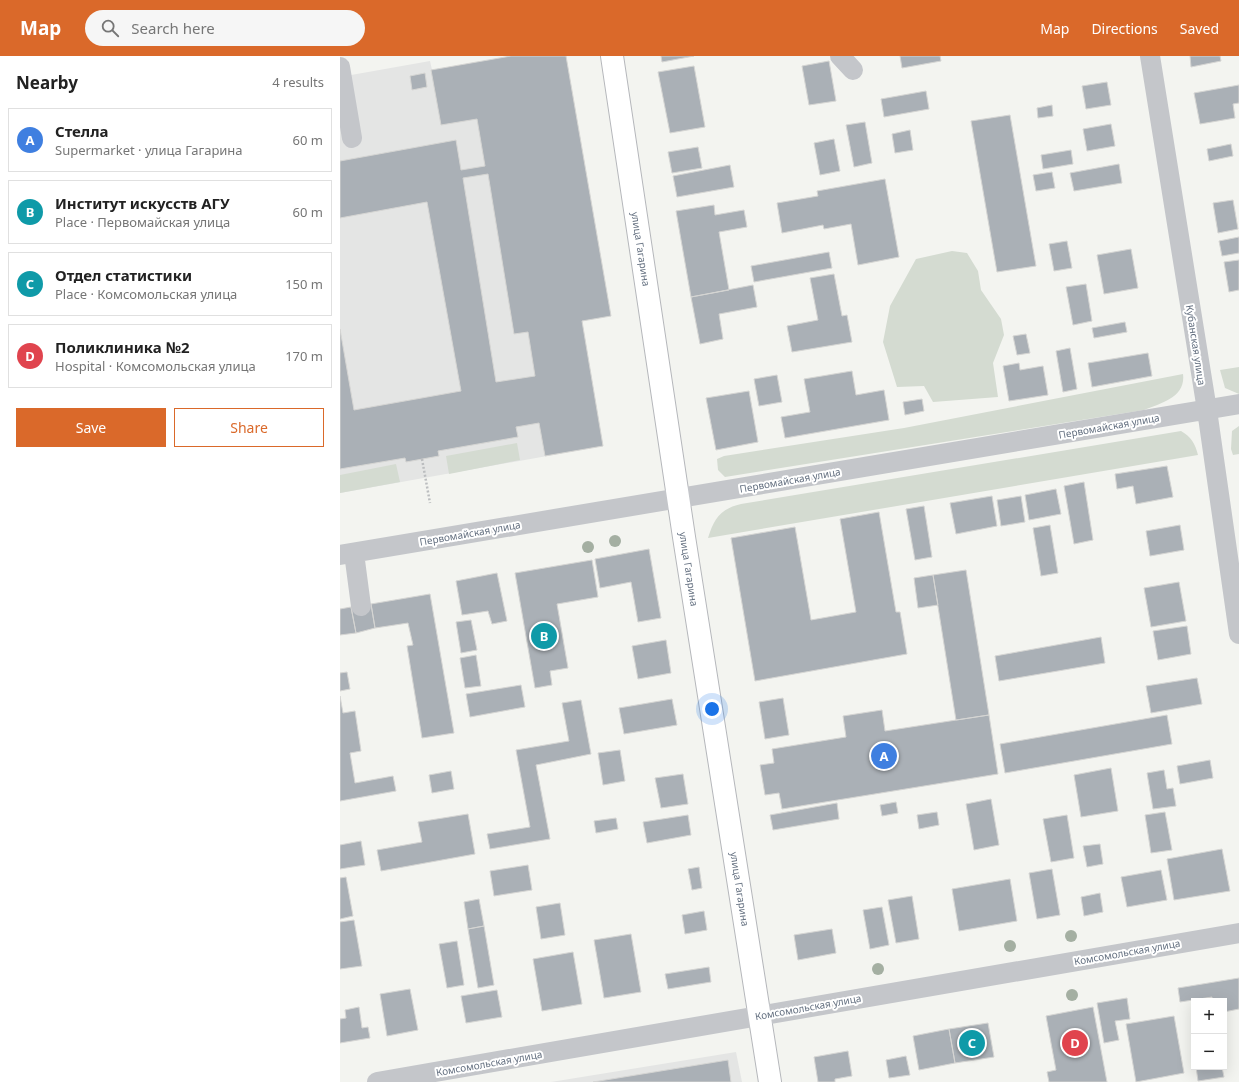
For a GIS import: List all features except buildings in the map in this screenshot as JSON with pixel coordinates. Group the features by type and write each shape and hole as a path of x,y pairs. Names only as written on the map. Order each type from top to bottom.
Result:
{"main road":[{"name":"улица Гагарина","path":"612,56 679,499 770,1082"}],"street":[{"name":"Кубанская улица","path":"1150,56 1206,410 1239,634"},
{"path":"340,67 352,138"},
{"name":"Первомайская улица","path":"347,554 1239,404"},
{"path":"347,554 361,606"},
{"name":"Комсомольская улица","path":"377,1082 1239,933"}],"path":[{"path":"422,459 430,504"}],"shaded area":[{"path":"512,56 582,321 603,446 340,493 340,77 430,61 432,70"},
{"path":"952,251 967,253 978,271 981,290 1001,319 1004,335 993,363 998,397 933,402 924,386 897,387 883,342 890,306 916,259"},
{"path":"1239,367 1239,394 1225,388 1220,370"},
{"path":"1183,374 1183,382 1177,394 1165,402 1144,410 725,477 718,470 717,459 724,456 904,428"},
{"path":"1239,426 1239,454 1233,455 1231,449 1232,431"},
{"path":"1181,431 1192,441 1198,455 708,538 713,525 719,516 728,509 741,504"},
{"path":"517,443 520,460 449,474 446,456"},
{"path":"396,464 400,482 340,493 340,475"},
{"path":"736,1052 742,1082 551,1082"}],"place":[{"name":"Институт искусств АГУ","path":"544,636"},
{"name":"Стелла","path":"884,756"},
{"name":"Отдел статистики","path":"972,1043"},
{"name":"Поликлиника №2","path":"1075,1043"}]}
